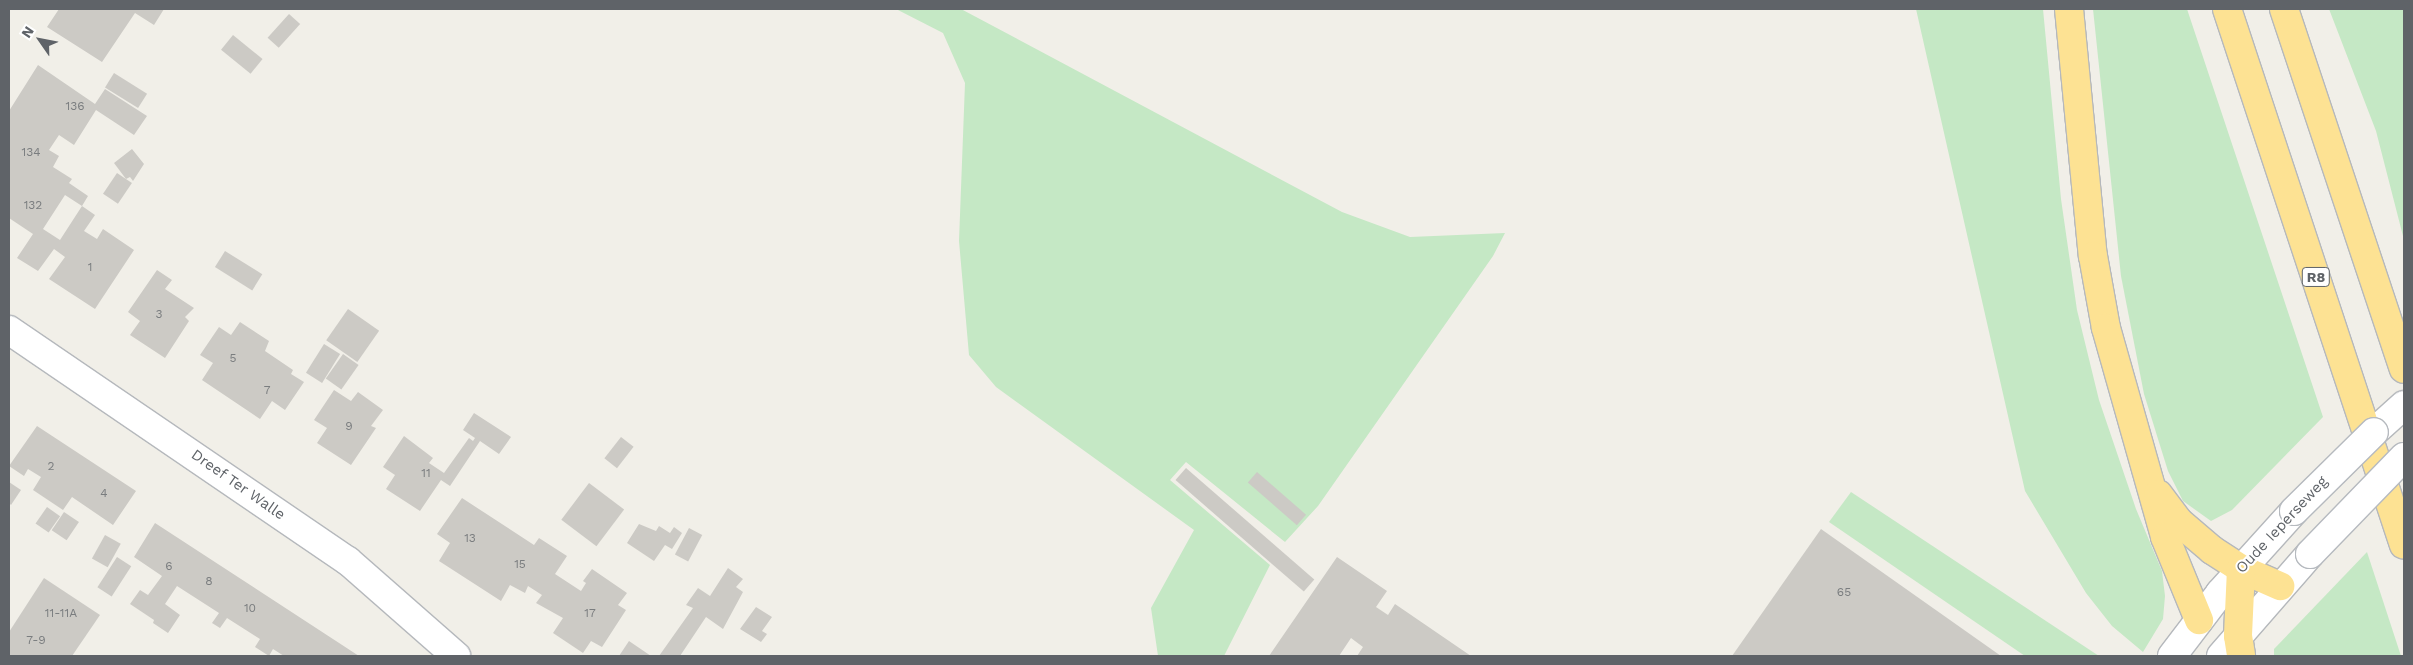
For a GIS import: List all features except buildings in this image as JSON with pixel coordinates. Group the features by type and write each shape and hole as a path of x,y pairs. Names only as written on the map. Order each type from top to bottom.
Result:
{"highway":[{"path":"2069,9 2093,256 2101,301 2125,405 2151,485 2168,546 2199,620"},
{"name":"R8","path":"2228,9 2404,545"},
{"path":"2284,9 2404,369"},
{"path":"2151,485 2178,521 2212,550 2241,569 2280,586"},
{"path":"2240,646 2241,569"}],"street":[{"name":"Dreef Ter Walle","path":"9,330 348,561 456,656"},
{"name":"Oude Ieperseweg","path":"2172,656 2241,569 2294,510 2341,462 2404,405"},
{"path":"2221,656 2240,646 2280,586 2404,457"}],"green space":[{"path":"896,9 961,9 1342,212 1410,237 1505,233 1493,256 1318,506 1285,542 1186,462 1170,480 1270,565 1224,656 1158,656 1151,608 1194,530 996,387 969,355 959,241 965,83 943,33"},
{"path":"1916,9 2043,9 2061,199 2077,310 2099,400 2136,509 2162,571 2165,596 2163,619 2143,652 2112,626 2086,593 2025,491"},
{"path":"2093,9 2187,9 2323,417 2232,510 2211,521 2183,501 2168,471 2144,394 2121,276"},
{"path":"2329,9 2404,9 2404,240 2376,131"},
{"path":"1851,492 2099,656 2025,656 1829,522"},
{"path":"2367,552 2401,656 2274,656 2274,649"}]}
